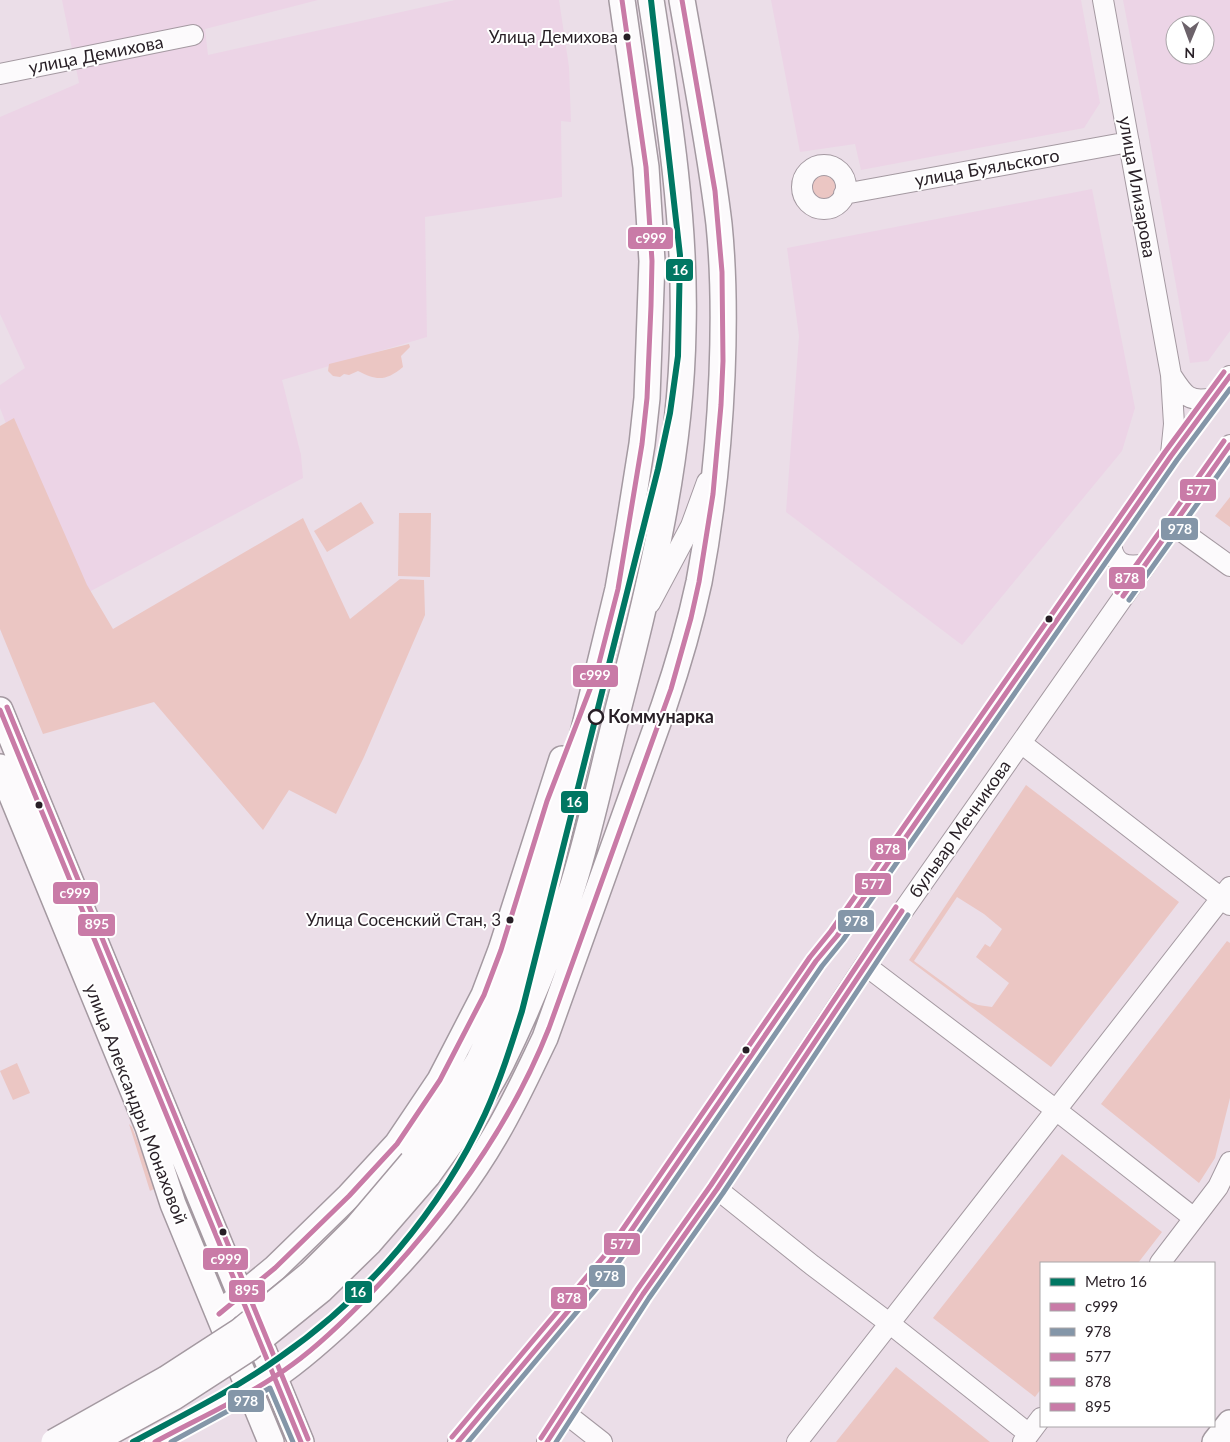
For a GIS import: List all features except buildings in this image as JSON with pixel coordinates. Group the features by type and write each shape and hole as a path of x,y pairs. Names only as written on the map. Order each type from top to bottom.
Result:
{"main road":[{"path":"92,1442 174,1397 248,1349 321,1290 369,1243 420,1168 479,1060 500,1016 526,949 544,891 618,589 642,444 647,398 651,306 651,241 646,167 622,0"},
{"path":"54,1442 166,1379 240,1331 310,1274 467,1120 501,1064 532,995 554,941 574,881 642,618 660,538 671,471 681,384 684,328 680,212 674,155 651,0"},
{"path":"274,1377 300,1359 396,1269 454,1198 494,1138 522,1087 545,1038 679,661 700,574 708,523 718,442 723,330 719,225 712,171 682,0"},
{"path":"219,1314 275,1268 349,1196 397,1144 440,1080 484,995 501,950 564,751 597,670"},
{"name":"улица Александры Монаховой","path":"0,710 301,1442"},
{"name":"улица Александры Монаховой","path":"0,766 148,1127 173,1204 271,1442"},
{"path":"1215,1442 1230,1423"}],"street":[{"name":"улица Илизарова","path":"1103,0 1171,375 1174,424 1171,456"},
{"name":"улица Демихова","path":"0,74 193,35"},
{"name":"улица Буяльского","path":"844,194 1129,142"},
{"name":"улица Илизарова","path":"1171,375 1180,389 1190,398 1199,401 1213,398"},
{"path":"458,1442 611,1260 816,961 838,936 1111,541 1230,376"},
{"path":"642,618 691,526 718,442"},
{"name":"бульвар Мечникова","path":"547,1442 646,1290 716,1189 864,965 1230,445"},
{"path":"1173,525 1230,566"},
{"path":"1111,541 1113,554 1121,563 1133,566 1146,564"},
{"path":"797,1442 1056,1110 1227,897 1021,743"},
{"path":"864,965 1056,1110 1194,1218"},
{"path":"1161,1262 1218,1187 1230,1162"},
{"path":"716,1189 889,1323 1026,1438 1040,1419"},
{"path":"155,1442 274,1377"},
{"path":"565,1413 602,1442"}],"shaded area":[{"path":"62,0 318,0 205,29 208,55 455,0 559,0 569,67 571,122 561,121 562,197 425,217 427,337 282,380 301,455 303,478 74,600 0,408 0,385 25,368 0,314 0,117 79,83"},
{"path":"771,0 1081,0 1100,103 1084,128 861,170 855,144 800,152"},
{"path":"1123,0 1230,0 1230,331 1208,361 1190,363"},
{"path":"823,171 829,172 834,176 838,181 838,193 834,198 829,202 823,203 817,202 812,198 808,193 807,187 808,181 812,176 817,172"},
{"path":"1092,189 1135,408 1122,451 962,645 786,512 799,336 787,248"},
{"path":"409,344 410,347 401,356 403,367 386,377 371,377 358,371 349,375 344,374 340,377 333,376 328,371 329,364"},
{"path":"14,418 87,585 113,629 303,518 350,619 400,579 424,580 425,615 364,757 336,814 289,790 263,830 154,702 43,734 0,629 0,426"},
{"path":"1230,497 1230,527 1215,516"},
{"path":"361,502 374,523 327,552 314,531"},
{"path":"399,513 431,513 430,577 398,576"},
{"path":"1026,785 1179,902 1051,1067 909,960","holes":["957,897 984,914 1002,929 990,947 985,944 976,957 1009,983 992,1007 970,1002 914,961"]},
{"path":"1227,941 1230,943 1230,1098 1215,1158 1199,1183 1101,1104"},
{"path":"17,1063 30,1093 13,1100 0,1071"},
{"path":"129,1124 132,1127 156,1188 150,1191"},
{"path":"1062,1154 1162,1232 1139,1262 1040,1262 1040,1390 1035,1397 933,1318"},
{"path":"896,1367 990,1442 836,1442"}],"metro line":[{"name":"16","path":"133,1442 208,1402 263,1369 312,1333 343,1307 399,1249 447,1184 485,1114 500,1076 522,1011 658,469 670,413 678,356 680,255 651,0"}],"transit line":[{"name":"с999","path":"219,1314 275,1268 349,1196 397,1144 440,1080 484,995 501,950 547,801 597,671 618,589 642,444 647,398 651,306 652,261 646,167 622,0"},
{"name":"с999","path":"155,1442 243,1396 277,1375 324,1339 371,1293 425,1233 473,1169 515,1100 549,1028 671,689 699,582 713,494 723,361 722,272 715,191 682,0"},
{"name":"878","path":"452,1437 605,1255 810,957 831,931 1165,452 1224,372"},
{"name":"577","path":"458,1442 611,1260 816,961 837,936 1171,456 1230,376"},
{"name":"978","path":"468,1442 617,1264 822,966 843,940 1177,460 1230,389"},
{"name":"878","path":"1117,592 1224,441"},
{"name":"577","path":"1123,596 1230,445"},
{"name":"978","path":"1129,600 1230,458"},
{"name":"895","path":"7,707 308,1439"},
{"name":"с999","path":"0,710 301,1442"},
{"name":"878","path":"541,1438 637,1290 711,1185 896,907"},
{"name":"577","path":"547,1442 643,1294 717,1189 902,911"},
{"name":"978","path":"556,1442 649,1298 723,1193 908,915"},
{"name":"978","path":"171,1442 270,1388 293,1442"}],"place":[{"name":"Улица Демихова","path":"627,37"},
{"name":"Коммунарка","path":"596,717"},
{"name":"Улица Сосенский Стан, 3","path":"510,920"}]}
